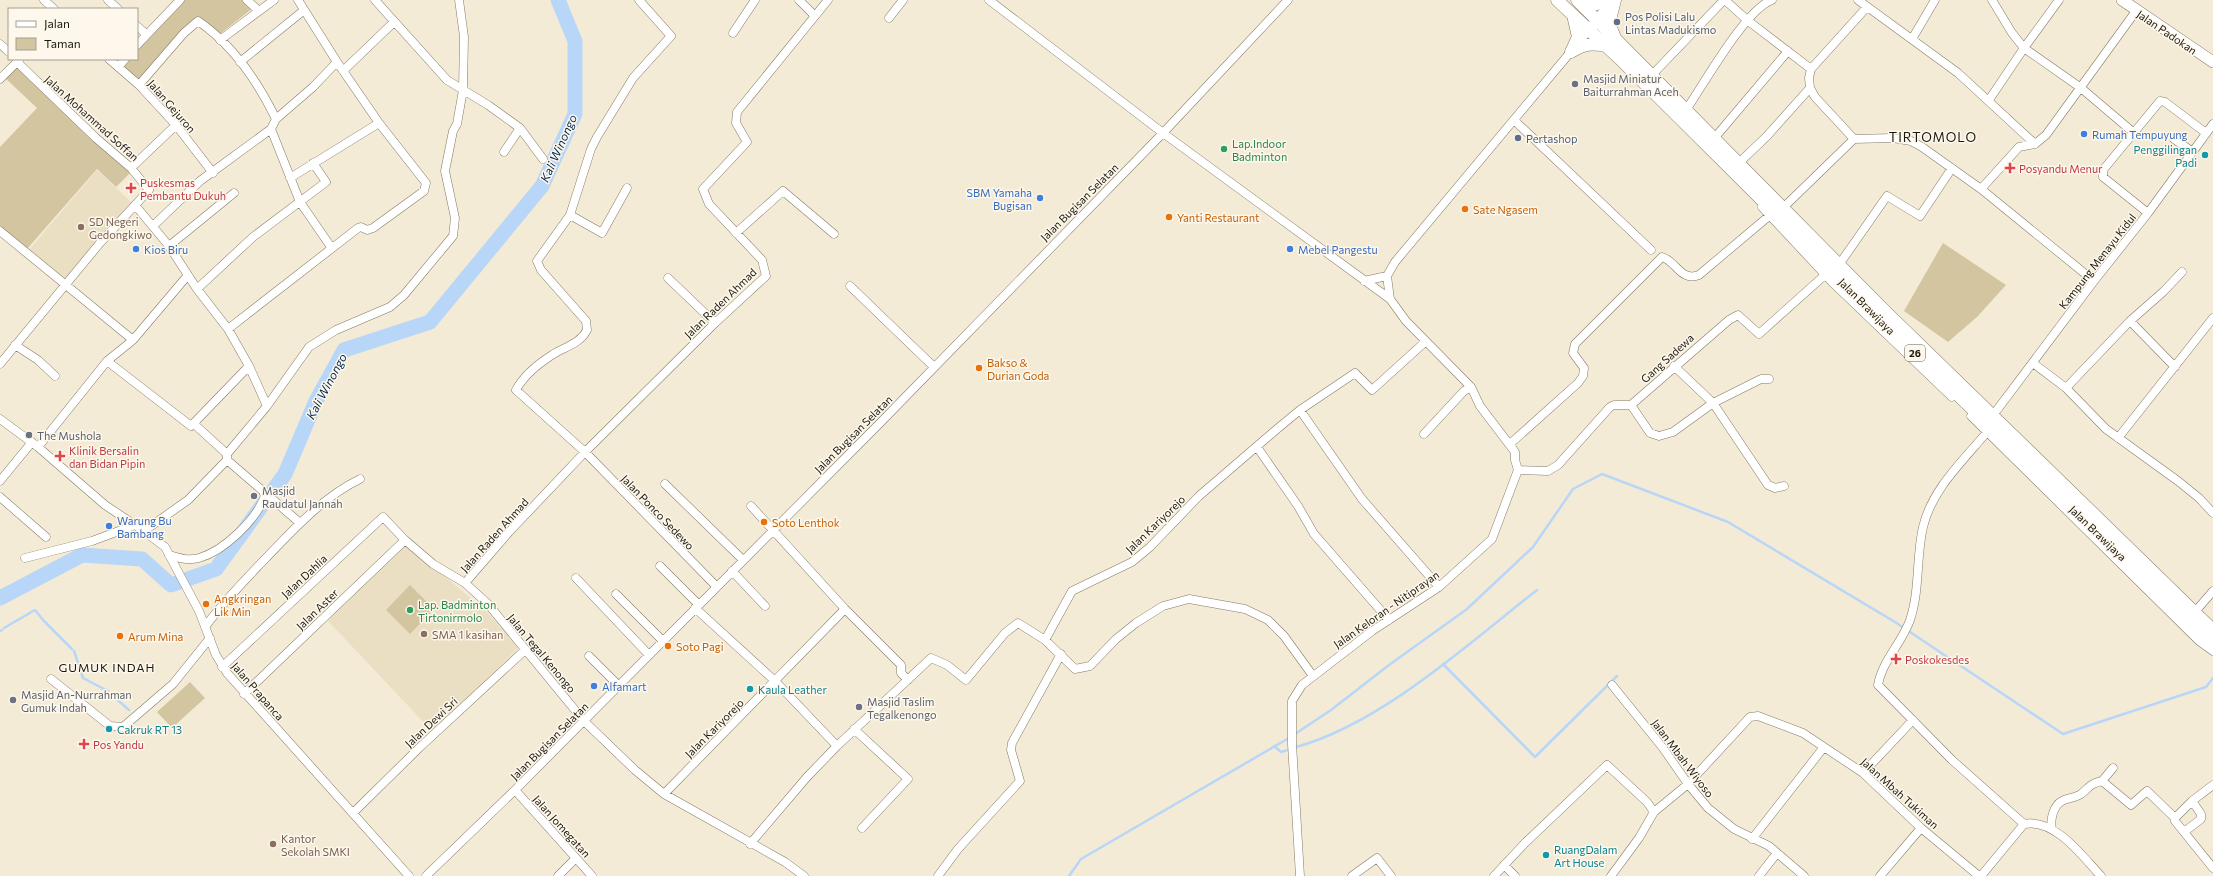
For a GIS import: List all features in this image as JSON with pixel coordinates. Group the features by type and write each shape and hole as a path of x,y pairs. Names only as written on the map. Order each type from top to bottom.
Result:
{"highway":[{"name":"Jalan Brawijaya","path":"1557,0 1606,46 1968,406 2213,643"},
{"path":"1578,1 1590,6 1610,0"},
{"path":"1614,37 1609,24 1615,0"},
{"name":"Jalan Brawijaya","path":"1578,1 1652,74 1883,309 2013,431"},
{"path":"1571,52 1578,37 1573,15"},
{"path":"1571,52 1583,45 1593,43 1606,46"},
{"path":"1673,97 1688,107 1717,135 1997,410 2013,431 2196,610 2213,630"},
{"path":"2196,610 2213,622"}],"main road":[{"path":"1589,30 1615,0"},
{"name":"Jalan Padokan","path":"2122,0 2136,11 2213,62"}],"street":[{"path":"44,0 53,8"},
{"path":"138,44 180,0"},
{"path":"247,0 259,11"},
{"path":"220,40 274,0"},
{"path":"228,329 358,228 361,227 367,230 373,228 426,189 426,183 379,123 336,62 303,11 298,0"},
{"path":"375,0 447,80 520,128 543,160"},
{"path":"144,531 188,500 227,457 267,406 309,346 336,330 390,307 404,295 450,240 456,221 445,171 453,131 457,124 460,88 464,37 459,0"},
{"path":"627,188 602,233 570,214 591,149 597,137 633,78 672,36 639,0"},
{"path":"734,33 755,0"},
{"path":"799,0 815,16"},
{"name":"Jalan Raden Ahmad","path":"465,583 509,532 585,452 715,323 766,276 762,260 708,204 703,192 704,188 746,142 736,123 737,112 828,0"},
{"path":"889,18 903,0"},
{"path":"989,0 1163,133 1390,299 1406,321 1425,342 1471,387 1480,406 1511,443 1515,452 1515,460 1518,470 1548,471 1558,465 1610,407 1614,405 1631,405 1650,434 1659,436 1673,432 1712,403 1761,379 1769,379"},
{"name":"Jalan Bugisan Selatan","path":"426,876 515,790 619,686 696,606 774,530 1163,133 1288,0"},
{"path":"1652,74 1724,0 1747,20 1811,69"},
{"path":"1688,107 1747,20 1766,2 1772,0"},
{"path":"1858,0 1958,73 2035,144"},
{"path":"1912,39 1935,0"},
{"path":"1992,0 2012,33 2024,48 2081,88 2134,133"},
{"path":"1989,100 2024,48 2060,0"},
{"path":"1854,138 1816,97 1810,88 1811,69 1867,7"},
{"path":"240,62 303,11"},
{"path":"1981,189 2019,147 2035,144 2046,135 2136,11"},
{"path":"139,85 157,63 197,21 220,40 260,86 276,119"},
{"path":"343,71 394,22"},
{"path":"138,27 146,34"},
{"path":"1390,299 1387,276 1395,262 1589,30"},
{"path":"0,44 8,51"},
{"path":"1717,135 1788,51"},
{"path":"0,79 18,60"},
{"name":"Jalan Mohammad Soffan","path":"18,60 96,138 131,168 149,190 135,204"},
{"name":"Jalan Gejuron","path":"110,60 139,85 176,125 213,173"},
{"path":"118,67 124,60"},
{"path":"153,226 200,181 213,173 271,129 276,119 313,87 336,62"},
{"path":"1742,160 1767,136 1810,88"},
{"path":"2148,213 2103,177 2102,174 2134,133 2162,101 2206,133"},
{"path":"1514,121 1651,250"},
{"path":"290,178 379,123"},
{"name":"Kampung Menayu Kidul","path":"1997,410 2094,281 2148,213 2213,124"},
{"path":"131,168 176,125"},
{"path":"504,152 520,128"},
{"path":"271,129 300,202 332,247"},
{"path":"1787,204 1854,138 1893,138 1911,141 1931,152 1981,189 2094,281"},
{"path":"2174,139 2193,152"},
{"path":"198,289 253,237 326,182 313,164"},
{"path":"1843,259 1887,196 1920,216 1952,168"},
{"path":"1750,189 1769,216 1826,274 2199,640 2213,651"},
{"path":"736,233 783,190 834,234"},
{"path":"169,246 234,193"},
{"path":"2,358 15,345 135,204 169,246 188,275 228,329 249,366 267,406"},
{"name":"Jalan Ponco Sedewo","path":"570,214 537,263 586,321 586,330 574,343 553,354 525,377 516,390 585,452 716,586"},
{"path":"1511,443 1578,383 1583,376 1584,368 1573,353 1575,344 1662,258 1685,276 1692,278 1699,275 1769,216"},
{"path":"0,231 133,340"},
{"path":"2066,388 2130,321 2163,292 2182,272"},
{"name":"Gang Sadewa","path":"1631,405 1674,366 1729,320 1738,315 1759,334 1826,274"},
{"path":"0,481 35,445 107,361 133,340 188,275"},
{"path":"1364,281 1387,276"},
{"path":"668,278 715,323"},
{"path":"850,286 934,367"},
{"path":"2118,438 2213,318"},
{"path":"2130,321 2175,367"},
{"name":"Jalan Kariyorejo","path":"1045,640 1072,591 1132,562 1150,547 1199,496 1300,410 1355,373 1372,390 1425,342"},
{"path":"15,345 38,360 55,376"},
{"path":"107,361 188,425 194,424 249,366"},
{"path":"2033,363 2066,388 2106,429 2178,481 2199,498 2213,513"},
{"path":"1674,366 1712,403 1768,485 1775,488 1784,486"},
{"path":"1424,434 1464,391 1471,387"},
{"path":"1300,410 1362,499 1439,587"},
{"name":"Jalan Prapanca","path":"0,418 35,445 93,495 144,531 164,548 199,611 222,667 244,694 409,876"},
{"path":"194,424 227,457 300,523"},
{"path":"1987,432 1937,492 1923,527 1910,620 1900,644 1880,674 1878,685 1952,760 2024,824"},
{"path":"1257,447 1298,506 1314,534 1389,620"},
{"name":"Jalan Keloran - Nitiprayan","path":"1300,876 1292,744 1292,701 1294,694 1302,685 1389,620 1439,587 1492,539 1518,470"},
{"path":"205,627 226,599 300,523 334,495 360,479"},
{"path":"665,484 743,560"},
{"path":"169,555 184,560 199,558 229,542 261,504 265,496 265,492"},
{"path":"0,496 46,537"},
{"path":"751,506 845,609 901,665 901,673 908,680"},
{"name":"Jalan Tegal Kenongo","path":"383,517 405,540 433,564 465,583 488,604 584,721"},
{"name":"Jalan Dahlia","path":"222,667 383,517"},
{"path":"25,558 92,542 135,525"},
{"name":"Jalan Aster","path":"244,694 405,540"},
{"path":"660,566 696,606 775,681 836,746"},
{"path":"732,571 765,606"},
{"path":"576,578 649,655"},
{"path":"2196,610 2213,591"},
{"path":"616,594 663,641"},
{"path":"750,844 807,777 836,746 931,658 947,665 966,680 1005,633 1018,623 1045,640 1075,669 1090,666 1116,639 1136,623 1163,606 1189,600 1245,609 1268,620 1284,636 1314,676"},
{"name":"Jalan Kariyorejo","path":"664,794 845,609"},
{"path":"51,679 110,726 123,727 173,684 210,638"},
{"name":"Jalan Dewi Sri","path":"353,813 419,748 525,650"},
{"path":"938,876 958,849 1020,782 1011,750 1012,743 1061,654"},
{"path":"589,656 619,686"},
{"name":"Jalan Mbah Wiyoso","path":"1612,685 1663,748 1688,784 1708,808 1721,820 1752,840 1769,846 1804,876"},
{"name":"Jalan Mbah Tukiman","path":"1688,784 1739,728 1750,718 1758,716 1803,733 1863,773 1921,828 1980,876"},
{"path":"1863,773 1913,720"},
{"path":"584,721 635,770 664,794 750,844 785,862 804,876"},
{"path":"854,728 908,779 862,828"},
{"path":"1752,840 1824,747"},
{"path":"1494,876 1607,764 1647,802 1654,812"},
{"path":"2052,829 2051,823 2053,812 2061,801 2081,793 2093,783 2102,781 2113,768"},
{"path":"2102,781 2131,806 2148,791 2175,818 2175,821 2213,868"},
{"path":"1611,876 1636,843 1654,812 1688,784"},
{"path":"2175,818 2192,801 2213,785"},
{"name":"Jalan Jomegatan","path":"515,790 592,876"},
{"path":"2184,832 2201,819 2201,814 2192,801"},
{"path":"1980,876 2024,824 2033,822 2052,829 2069,843 2101,876"},
{"path":"1880,876 1921,828"},
{"path":"1759,876 1778,853"},
{"path":"558,876 576,858"},
{"path":"1352,876 1377,858 1391,876"},
{"path":"1504,865 1515,876"}],"shaded area":[{"name":"SD Negeri Gedongkiwo","path":"97,170 133,204 67,280 29,250"},
{"name":"SMA 1 kasihan","path":"405,543 486,611 518,648 433,732 328,621"}],"green space":[{"path":"180,0 245,0 253,8 216,37 199,21 139,79 121,65 124,60 138,60 138,44"},
{"path":"16,64 131,172 116,187 97,169 27,249 0,227 0,147 37,108 4,77"},
{"path":"1943,243 2006,285 1977,317 1948,342 1904,311"},
{"name":"Lap. Badminton Tirtonirmolo","path":"410,585 434,609 410,634 386,610"},
{"path":"190,682 205,698 172,728 157,712"}],"waterway":[{"name":"Kali Winongo","path":"0,598 82,555 142,559 171,585 216,569 285,474 316,401 344,350 430,322 542,186 575,114 575,41 558,0"},
{"path":"1069,876 1081,859 1289,738 1331,710 1389,665 1467,609 1533,547 1573,489 1602,474 1728,522 1895,622 2063,734 2206,687 2213,678"},
{"path":"1296,747 1328,736 1360,720 1391,701 1453,657 1537,590"},
{"path":"4,628 35,610 72,649"},
{"path":"74,651 83,678 104,689"},
{"path":"1443,664 1535,757 1617,676"},
{"path":"105,689 129,710"},
{"path":"1274,746 1281,752 1288,750"}],"place":[{"name":"Pos Polisi Lalu Lintas Madukismo","path":"1617,22"},
{"name":"Masjid Miniatur Baiturrahman Aceh","path":"1575,84"},
{"name":"Rumah Tempuyung","path":"2084,134"},
{"name":"Pertashop","path":"1518,138"},
{"name":"Lap.Indoor Badminton","path":"1224,149"},
{"name":"Penggilingan Padi","path":"2205,155"},
{"name":"Posyandu Menur","path":"2010,168"},
{"name":"Puskesmas Pembantu Dukuh","path":"131,188"},
{"name":"SBM Yamaha Bugisan","path":"1040,198"},
{"name":"Sate Ngasem","path":"1465,209"},
{"name":"Yanti Restaurant","path":"1169,217"},
{"name":"SD Negeri Gedongkiwo","path":"81,227"},
{"name":"Kios Biru","path":"136,249"},
{"name":"Mebel Pangestu","path":"1290,249"},
{"name":"Bakso & Durian Goda","path":"979,368"},
{"name":"The Mushola","path":"29,435"},
{"name":"Klinik Bersalin dan Bidan Pipin","path":"60,456"},
{"name":"Masjid Raudatul Jannah","path":"254,496"},
{"name":"Soto Lenthok","path":"764,522"},
{"name":"Warung Bu Bambang","path":"109,526"},
{"name":"Angkringan Lik Min","path":"206,604"},
{"name":"Lap. Badminton Tirtonirmolo","path":"410,610"},
{"name":"SMA 1 kasihan","path":"424,634"},
{"name":"Arum Mina","path":"120,636"},
{"name":"Soto Pagi","path":"668,646"},
{"name":"Poskokesdes","path":"1896,659"},
{"name":"Alfamart","path":"594,686"},
{"name":"Kaula Leather","path":"750,689"},
{"name":"Masjid An-Nurrahman Gumuk Indah","path":"13,700"},
{"name":"Masjid Taslim Tegalkenongo","path":"859,707"},
{"name":"Cakruk RT 13","path":"109,729"},
{"name":"Pos Yandu","path":"84,744"},
{"name":"Kantor Sekolah SMKI","path":"273,844"},
{"name":"RuangDalam Art House","path":"1546,855"}],"district":[{"name":"TIRTOMOLO","path":"1933,137"},
{"name":"GUMUK INDAH","path":"107,667"}]}
